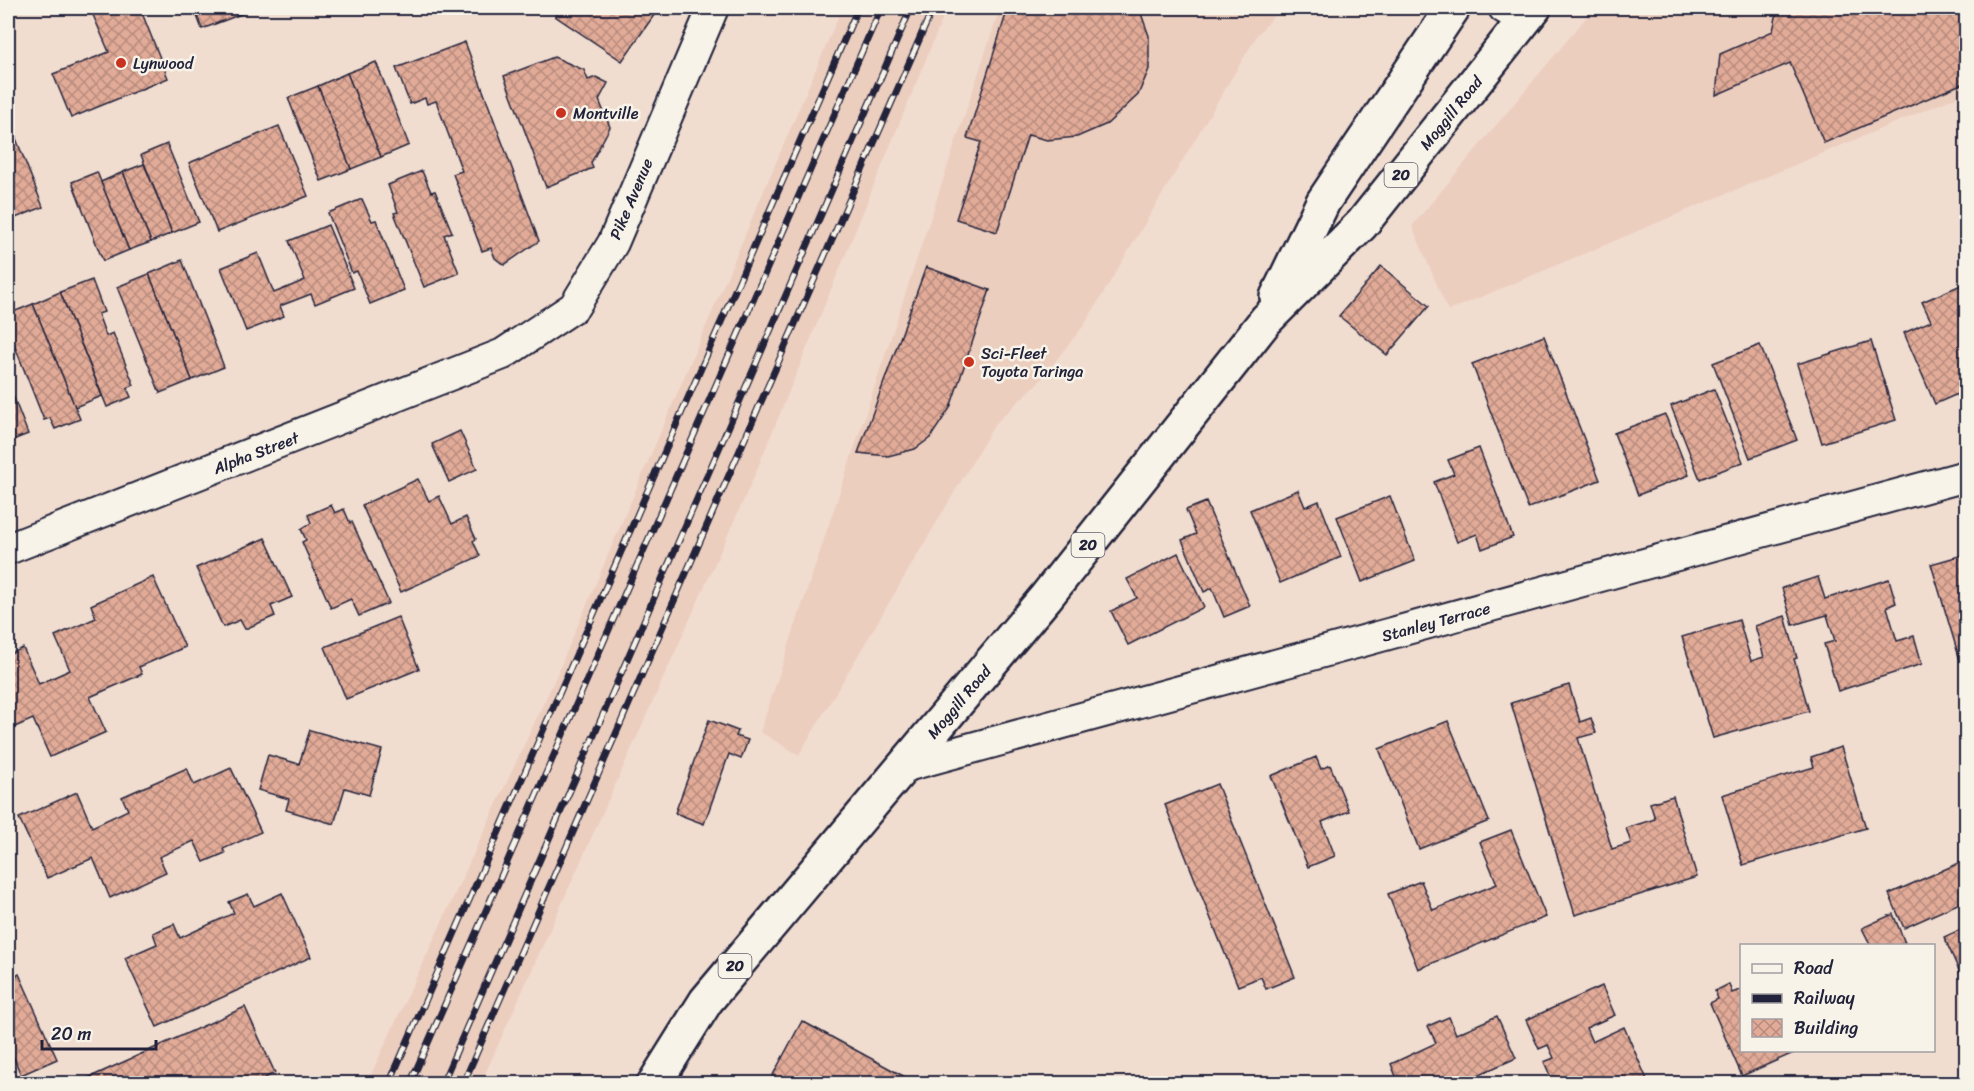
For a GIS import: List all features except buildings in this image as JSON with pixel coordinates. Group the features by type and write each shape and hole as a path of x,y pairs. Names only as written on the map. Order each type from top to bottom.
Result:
{"highway":[{"name":"Moggill Road","path":"1266,320 1323,202 1453,8"},
{"name":"Moggill Road","path":"654,1083 706,1001 906,766 1053,588 1266,320 1362,224 1521,12"}],"street":[{"name":"Pike Avenue","path":"503,354 574,307 613,243 713,8"},
{"name":"Alpha Street","path":"8,549 503,354"},
{"name":"Stanley Terrace","path":"906,766 1966,476"}],"shaded area":[{"path":"842,8 947,8 754,477 481,1083 367,1083 557,674"},
{"name":"Sci-Fleet Toyota Taringa","path":"1000,8 1281,8 1258,34 1085,324 1040,381 995,424 799,755 760,732"},
{"path":"1594,8 1966,8 1966,93 1448,311 1412,226"}],"railway":[{"path":"389,1084 858,8"},
{"path":"410,1084 881,8"},
{"path":"442,1084 911,8"},
{"path":"463,1084 933,8"}],"place":[{"name":"Lynwood","path":"121,63"},
{"name":"Montville","path":"561,113"},
{"name":"Sci-Fleet Toyota Taringa","path":"969,362"}]}
